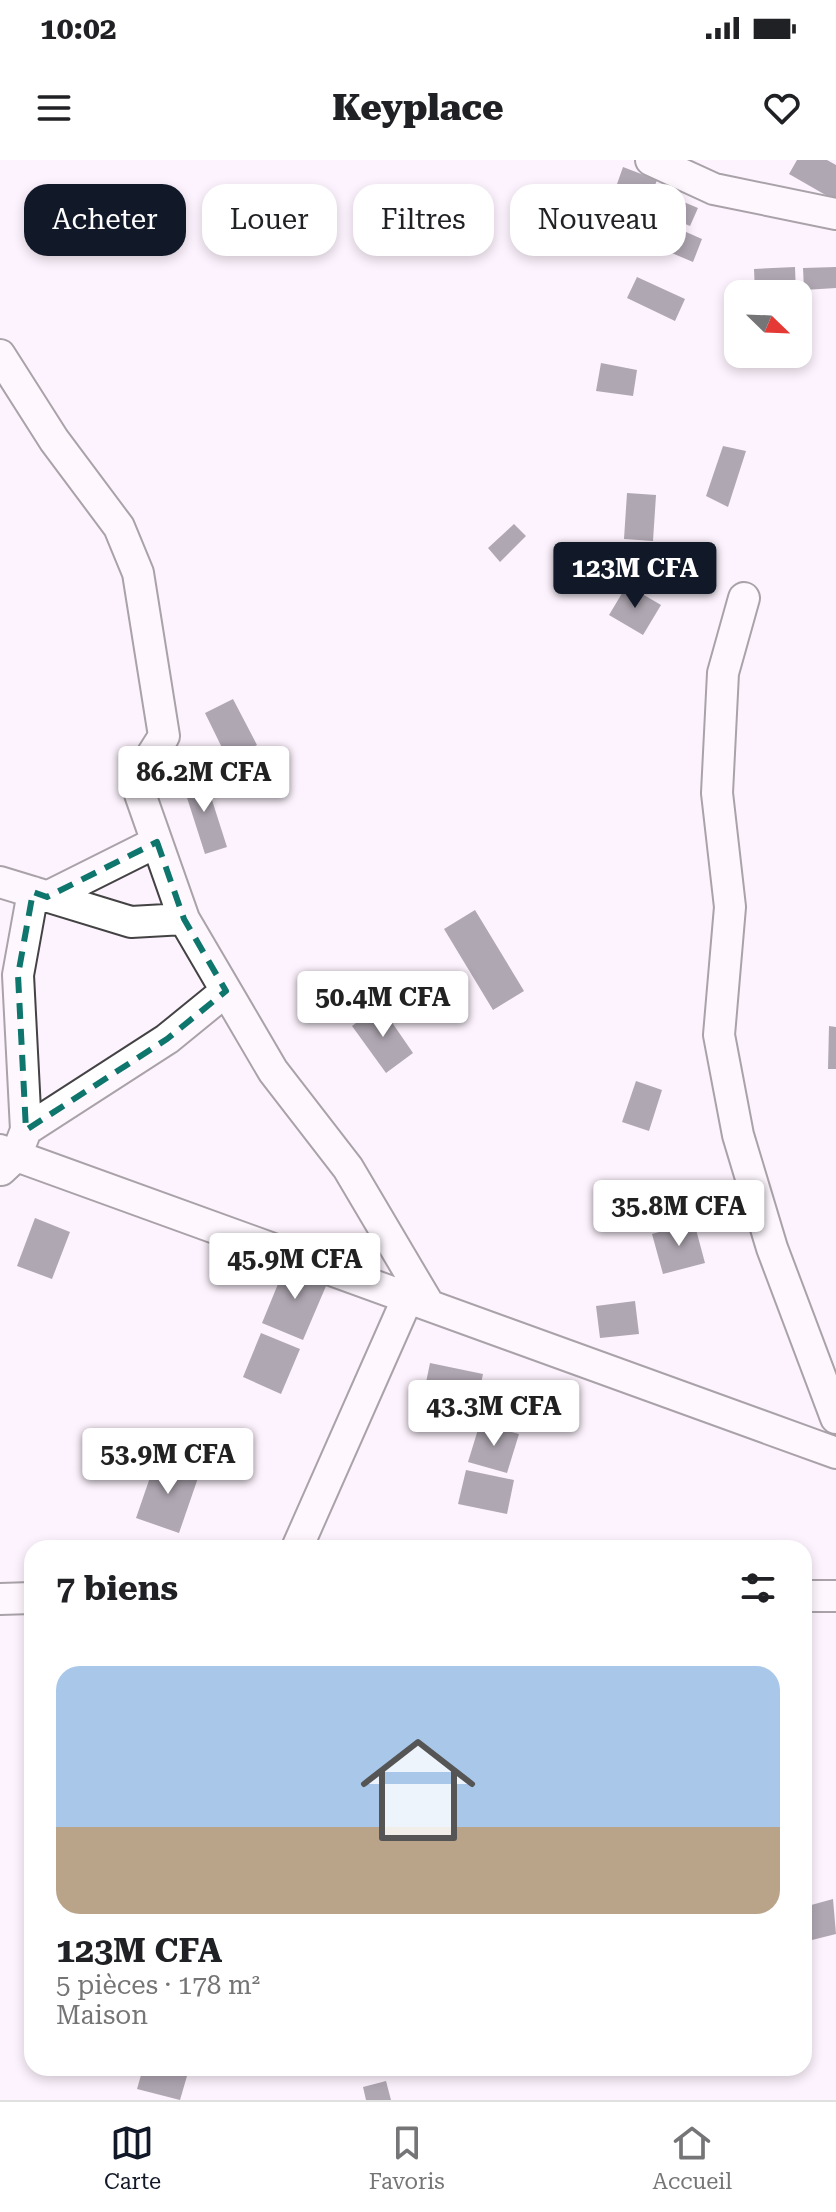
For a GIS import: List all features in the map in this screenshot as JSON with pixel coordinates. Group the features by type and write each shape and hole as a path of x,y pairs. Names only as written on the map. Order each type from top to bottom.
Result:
{"street":[{"path":"651,160 714,189 836,214"},
{"path":"0,355 54,440 119,527 138,573 164,721 164,736 141,777 140,794 184,919 273,1071 348,1168 418,1301"},
{"path":"744,598 723,673 717,793 730,907 719,1035 738,1135 772,1248 836,1418"},
{"path":"40,895 157,842"},
{"path":"0,882 131,922 184,919"},
{"path":"10,1152 18,975 40,895"},
{"path":"10,1152 167,1039 226,991"},
{"path":"10,1152 836,1453"},
{"path":"301,1540 418,1301"},
{"path":"812,1596 836,1596"},
{"path":"0,1599 24,1598"}],"highlighted area":[{"path":"157,842 184,919 226,991 167,1039 26,1130 18,975 33,892 47,897"}],"building":[{"path":"797,160 827,160 836,165 836,201 789,174"},
{"path":"623,167 657,180 656,184 617,184"},
{"path":"686,203 698,208 690,226 686,224"},
{"path":"686,232 702,239 693,262 679,256 686,256"},
{"path":"795,267 795,280 754,280 754,269"},
{"path":"836,267 836,288 812,290 812,280 804,280 803,268"},
{"path":"637,277 685,299 675,321 627,298"},
{"path":"601,363 637,370 633,396 596,391"},
{"path":"723,446 746,451 728,507 706,496"},
{"path":"627,493 656,495 653,541 624,539"},
{"path":"514,524 526,536 500,562 488,548"},
{"path":"627,585 661,605 643,635 609,615"},
{"path":"233,699 257,745 228,760 205,713"},
{"path":"204,775 227,847 205,854 182,782"},
{"path":"475,910 524,991 493,1010 444,929"},
{"path":"380,1005 413,1053 386,1073 352,1026"},
{"path":"829,1026 836,1027 836,1069 828,1069"},
{"path":"636,1081 662,1090 649,1131 622,1122"},
{"path":"35,1218 70,1232 52,1279 17,1266"},
{"path":"694,1222 705,1263 663,1274 652,1234"},
{"path":"287,1262 329,1279 303,1340 262,1323"},
{"path":"635,1301 639,1334 600,1338 596,1306"},
{"path":"261,1333 300,1349 281,1394 243,1377"},
{"path":"430,1363 483,1374 476,1408 423,1397"},
{"path":"480,1423 519,1434 507,1473 468,1462"},
{"path":"156,1460 199,1475 179,1533 136,1518"},
{"path":"466,1470 514,1480 507,1514 458,1504"},
{"path":"833,1899 836,1934 812,1940 812,1905"},
{"path":"141,2076 187,2076 180,2100 137,2089"},
{"path":"386,2081 391,2100 366,2100 363,2087"}]}
